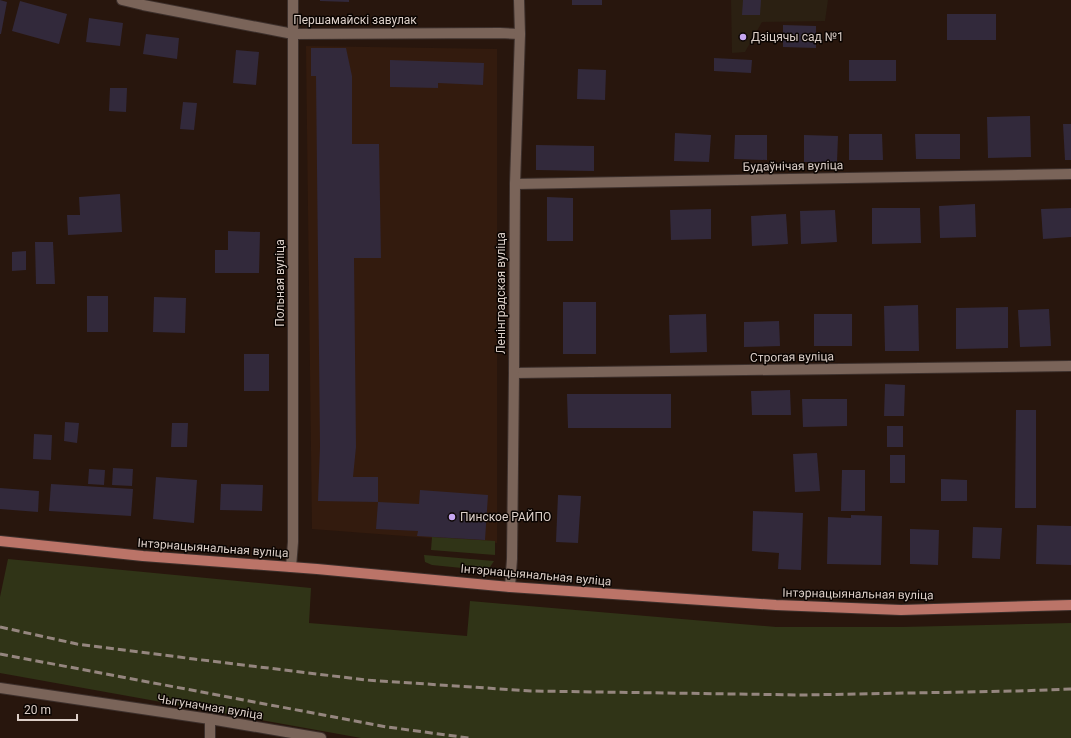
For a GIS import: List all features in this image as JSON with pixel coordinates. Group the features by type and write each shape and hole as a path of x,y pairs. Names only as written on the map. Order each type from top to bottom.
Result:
{"main road":[{"name":"Інтэрнацыянальная вуліца","path":"0,541 143,556 291,567 510,587 776,605 901,610 1071,605"}],"street":[{"name":"Першамайскі завулак","path":"122,0 293,34 520,34"},
{"name":"Польная вуліца","path":"291,567 293,542 293,0"},
{"name":"Ленінградская вуліца","path":"510,587 512,559 515,184 520,34 519,0"},
{"name":"Будаўнічая вуліца","path":"515,184 1071,174"},
{"name":"Строгая вуліца","path":"514,373 1071,366"},
{"name":"Чыгуначная вуліца","path":"0,688 210,719 320,738"},
{"path":"210,719 210,738"}],"shaded area":[{"name":"Дзіцячы сад №1","path":"731,0 828,0 825,21 762,22 745,52 732,53"},
{"path":"306,46 497,49 497,543 312,529"}],"green space":[{"path":"432,537 495,541 495,555 431,550"},
{"path":"424,555 494,561 490,567 472,569 432,565 425,562"},
{"path":"8,559 311,588 309,623 467,636 470,601 776,627 902,627 1071,623 1071,738 361,738 0,673 0,597"}],"building":[{"path":"0,0 7,2 1,34 0,34"},
{"path":"349,0 349,2 320,1"},
{"path":"572,0 602,0 602,5 572,5"},
{"path":"743,0 761,0 760,15 742,15"},
{"path":"20,1 67,14 59,44 12,31"},
{"path":"947,14 996,14 996,40 947,40"},
{"path":"89,18 123,23 120,46 86,42"},
{"path":"783,25 816,26 816,48 783,47"},
{"path":"146,34 179,38 177,59 143,54"},
{"path":"311,48 346,48 352,76 352,144 379,144 381,258 354,258 356,447 353,477 378,477 378,502 318,501 320,447 316,76 311,76"},
{"path":"236,50 259,52 256,85 233,83"},
{"path":"714,58 752,60 751,73 714,71"},
{"path":"390,60 484,63 483,85 438,83 438,88 390,87"},
{"path":"849,60 896,60 896,81 849,81"},
{"path":"578,69 606,70 605,100 577,99"},
{"path":"110,88 127,88 126,112 109,111"},
{"path":"183,102 197,103 194,130 180,129"},
{"path":"1030,116 1031,157 988,158 987,117"},
{"path":"1063,124 1071,124 1071,160 1065,160"},
{"path":"675,133 711,135 709,162 674,161"},
{"path":"849,134 882,134 883,160 849,160"},
{"path":"915,134 960,134 960,159 916,159"},
{"path":"735,135 767,135 767,160 734,159"},
{"path":"804,135 838,136 837,162 804,162"},
{"path":"536,145 594,146 594,171 536,170"},
{"path":"120,194 122,232 68,235 67,215 80,215 79,197"},
{"path":"547,197 573,198 573,241 547,241"},
{"path":"975,204 976,237 940,238 939,206"},
{"path":"872,208 920,208 921,243 872,244"},
{"path":"1071,208 1071,237 1043,239 1041,209"},
{"path":"711,209 711,239 671,240 670,210"},
{"path":"835,210 837,242 801,244 800,211"},
{"path":"786,214 788,244 752,246 751,216"},
{"path":"228,231 260,232 259,273 215,273 215,250 228,250"},
{"path":"35,242 53,242 55,284 36,284"},
{"path":"26,251 26,270 12,271 12,252"},
{"path":"87,296 108,296 108,332 87,332"},
{"path":"154,297 186,298 185,333 153,332"},
{"path":"563,302 596,302 596,354 563,354"},
{"path":"918,305 919,351 885,351 884,306"},
{"path":"1008,307 1008,348 956,349 956,308"},
{"path":"1049,309 1051,346 1020,347 1018,310"},
{"path":"706,314 707,352 670,353 669,315"},
{"path":"814,314 852,314 852,346 814,346"},
{"path":"779,321 780,346 744,347 744,322"},
{"path":"244,354 269,354 269,391 244,391"},
{"path":"885,384 905,385 904,416 884,416"},
{"path":"790,390 791,415 752,415 751,391"},
{"path":"567,394 671,394 671,428 568,428"},
{"path":"802,399 847,399 847,426 803,427"},
{"path":"1016,410 1036,410 1036,508 1015,508"},
{"path":"65,422 79,423 77,443 64,441"},
{"path":"172,423 188,423 187,447 171,447"},
{"path":"887,426 903,426 903,447 887,447"},
{"path":"34,434 52,435 51,460 33,459"},
{"path":"817,453 820,491 795,492 793,454"},
{"path":"890,455 905,455 905,483 890,483"},
{"path":"113,468 133,469 132,486 112,485"},
{"path":"89,469 105,470 104,485 88,484"},
{"path":"842,470 865,470 865,511 841,511"},
{"path":"156,477 197,480 194,523 153,519"},
{"path":"941,479 967,480 967,501 941,501"},
{"path":"51,484 133,489 131,516 49,511"},
{"path":"221,484 263,485 262,511 220,510"},
{"path":"0,488 39,491 38,512 0,509"},
{"name":"Пинское РАЙПО","path":"420,490 488,495 485,540 417,536 418,531 376,529 378,502 419,504"},
{"path":"558,495 581,496 578,543 556,542"},
{"path":"753,511 803,513 801,570 778,569 779,553 752,551"},
{"path":"851,515 882,516 881,565 827,564 828,517 851,518"},
{"path":"1037,525 1071,526 1071,565 1036,564"},
{"path":"973,527 1002,528 1000,559 972,558"},
{"path":"910,529 939,530 938,565 910,564"}],"railway":[{"path":"0,627 77,644 366,680 531,691 802,695 1071,689"},
{"path":"0,654 387,727 469,738"}],"place":[{"name":"Дзіцячы сад №1","path":"743,37"},
{"name":"Пинское РАЙПО","path":"452,517"}]}
